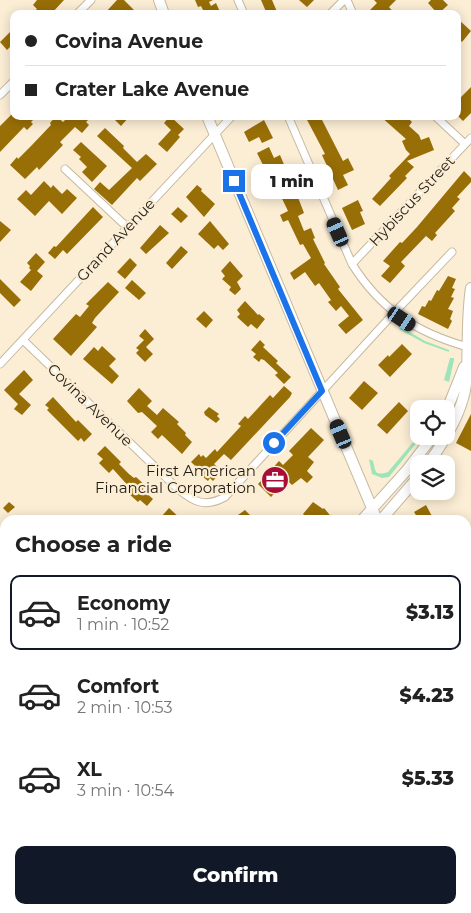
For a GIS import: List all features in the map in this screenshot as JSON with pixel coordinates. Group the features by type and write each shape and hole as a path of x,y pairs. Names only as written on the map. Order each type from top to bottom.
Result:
{"main road":[{"path":"209,120 375,515"},
{"path":"435,455 441,447 459,408 466,386 471,288"},
{"path":"451,400 466,361"},
{"path":"367,515 407,470 426,445"},
{"path":"385,515 410,486"}],"street":[{"path":"82,10 91,0"},
{"path":"334,10 345,0"},
{"path":"0,95 10,85"},
{"name":"Grand Avenue","path":"0,364 228,120"},
{"path":"290,120 352,264 370,290 394,313 411,324 437,338 468,347"},
{"path":"439,120 465,144"},
{"name":"Hybiscus Street","path":"352,264 471,138"},
{"path":"66,169 128,228"},
{"name":"Covina Avenue","path":"23,340 178,489 192,499 212,503 225,497 452,252"}],"green space":[{"path":"401,327 425,341 449,350 449,352 424,343 399,329"},
{"path":"450,358 454,358 454,360 449,382 444,380"},
{"path":"411,445 415,445 389,477 382,478 372,474 369,459 373,461 376,472 380,474 388,472"}],"building":[{"path":"37,0 64,0 55,10 36,10 37,9 33,5"},
{"path":"117,0 124,0 134,10 108,10"},
{"path":"195,0 213,0 209,2 211,6 216,3 219,10 203,10 201,6 198,7"},
{"path":"261,0 272,0 276,10 265,10"},
{"path":"299,0 314,0 307,7"},
{"path":"374,0 396,0 389,7 392,10 370,10 377,3"},
{"path":"431,0 443,0 448,5 442,10 434,10 428,3"},
{"path":"461,22 471,31 461,41"},
{"path":"10,32 10,47 7,50 0,42"},
{"path":"471,87 471,113 463,121 461,119 461,97"},
{"path":"10,116 10,120 33,120 31,122 33,124 27,130 24,127 0,152 0,126"},
{"path":"53,120 61,120 63,122 65,120 88,120 86,122 89,125 82,133 75,127 60,142 63,145 39,170 37,167 25,179 10,165 51,125 50,123"},
{"path":"115,120 126,120 121,126"},
{"path":"167,120 174,120 184,129 178,135 180,137 167,152 158,144 171,130 164,123"},
{"path":"264,120 273,138 262,143 259,137 249,142 244,132"},
{"path":"307,120 322,120 343,161 348,158 354,170 343,175 348,185 338,190 322,155 325,154"},
{"path":"385,120 410,120 412,122 409,126 419,135 421,140 429,137 434,150 407,161 414,167 405,176 407,178 380,206 372,199 391,178 389,176 410,154 402,141 406,139"},
{"path":"105,128 137,162 146,154 157,164 140,181 137,178 112,205 94,189 100,182 109,190 132,168 97,136"},
{"path":"81,142 107,166 92,182 82,172 87,167 79,159 81,157 73,150"},
{"path":"269,147 274,158 280,155 299,200 304,213 298,216 304,231 311,228 315,238 313,239 324,264 340,287 338,289 363,320 346,334 338,325 349,316 341,306 336,311 328,302 331,300 319,283 315,286 305,272 294,280 290,273 311,258 303,244 300,245 288,220 283,222 280,215 288,211 274,182 278,181 272,168 266,171 257,153"},
{"path":"464,171 471,178 471,182 457,197 460,199 452,208 455,211 435,233 437,235 432,241 426,236 401,262 405,266 390,283 381,276 390,266 383,261 417,227"},
{"path":"44,181 51,188 53,185 62,194 67,189 77,198 62,214 49,201 35,216 17,199 26,190 31,195"},
{"path":"197,185 215,204 204,217 186,197"},
{"path":"358,200 363,211 360,212 365,224 352,230 342,208"},
{"path":"93,207 103,217 67,254 63,250 55,259 48,253 54,246 56,247"},
{"path":"178,207 188,216 181,223 171,214"},
{"path":"0,221 11,230 0,242"},
{"path":"210,221 229,244 223,250 218,245 214,249 198,234"},
{"path":"160,225 169,233 146,254 140,248"},
{"path":"181,246 188,252 172,269 166,263"},
{"path":"36,253 45,262 37,271 43,276 31,291 20,282 31,270 27,263"},
{"path":"130,258 137,265 125,279 117,272"},
{"path":"230,261 243,276 237,282 241,289 235,295 229,290 231,287 222,279 225,276 221,271"},
{"path":"448,276 456,279 452,288 455,289 451,297 454,298 448,309 453,311 450,319 452,321 448,329 418,314 422,306 425,307 437,290 439,291"},
{"path":"0,279 21,300 14,307 0,293"},
{"path":"132,280 146,293 139,300 125,288"},
{"path":"108,282 119,292 95,318 92,323 97,327 71,356 53,339 76,314 80,317 89,306 86,304"},
{"path":"245,301 258,315 265,319 257,329 251,324 248,327 237,317 240,314 237,310"},
{"path":"204,311 213,320 206,328 196,319"},
{"path":"145,329 154,339 146,347 153,354 145,362 136,353 139,350 136,348 144,340 139,336"},
{"path":"260,340 265,345 263,347 278,361 276,363 291,377 284,384 275,375 278,373 264,360 261,359 259,362 253,357 256,354 251,350"},
{"path":"402,344 412,354 390,377 378,365"},
{"path":"102,346 116,359 109,366 119,376 112,384 83,359 94,347 98,351"},
{"path":"24,370 33,380 19,394 31,405 22,415 14,409 18,404 4,390"},
{"path":"364,381 378,393 362,410 349,398"},
{"path":"284,386 292,393 290,397 231,460 224,454 214,464 222,471 213,481 210,478 208,481 203,477 205,475 191,462 199,454 201,457 203,455 206,458 215,449 217,452 241,426 238,424 245,416 248,419 270,395 273,398"},
{"path":"139,388 152,401 147,406 157,415 163,408 179,422 177,424 192,442 182,454 162,435 158,439 151,432 157,426 142,412 138,413 127,401"},
{"path":"53,397 76,422 78,420 92,434 84,442 81,438 78,441 47,410 49,408 45,405"},
{"path":"399,402 408,411 387,434 377,425"},
{"path":"209,407 219,414 217,416 220,419 216,423 205,415 204,412"},
{"path":"471,414 471,451 456,443"},
{"path":"311,428 324,440 308,457 314,462 307,471 313,477 307,483 301,478 292,485 287,480 271,497 258,484 279,461 283,465 293,455 289,451"},
{"path":"105,446 121,462 119,464 129,474 134,478 136,477 147,487 144,491 153,499 147,506 140,500 138,502 128,493 131,489 113,469 109,473 99,463 103,459 97,454"},
{"path":"9,502 15,507 8,513 3,508"},
{"path":"313,502 324,508 330,515 304,515"},
{"path":"426,505 431,515 416,515 414,512"},
{"path":"169,508 177,515 163,515"},
{"path":"245,510 250,515 238,515"}],"place":[{"name":"First American Financial Corporation","path":"275,480"}],"route":[{"path":"234,181 322,391 274,443"}]}
